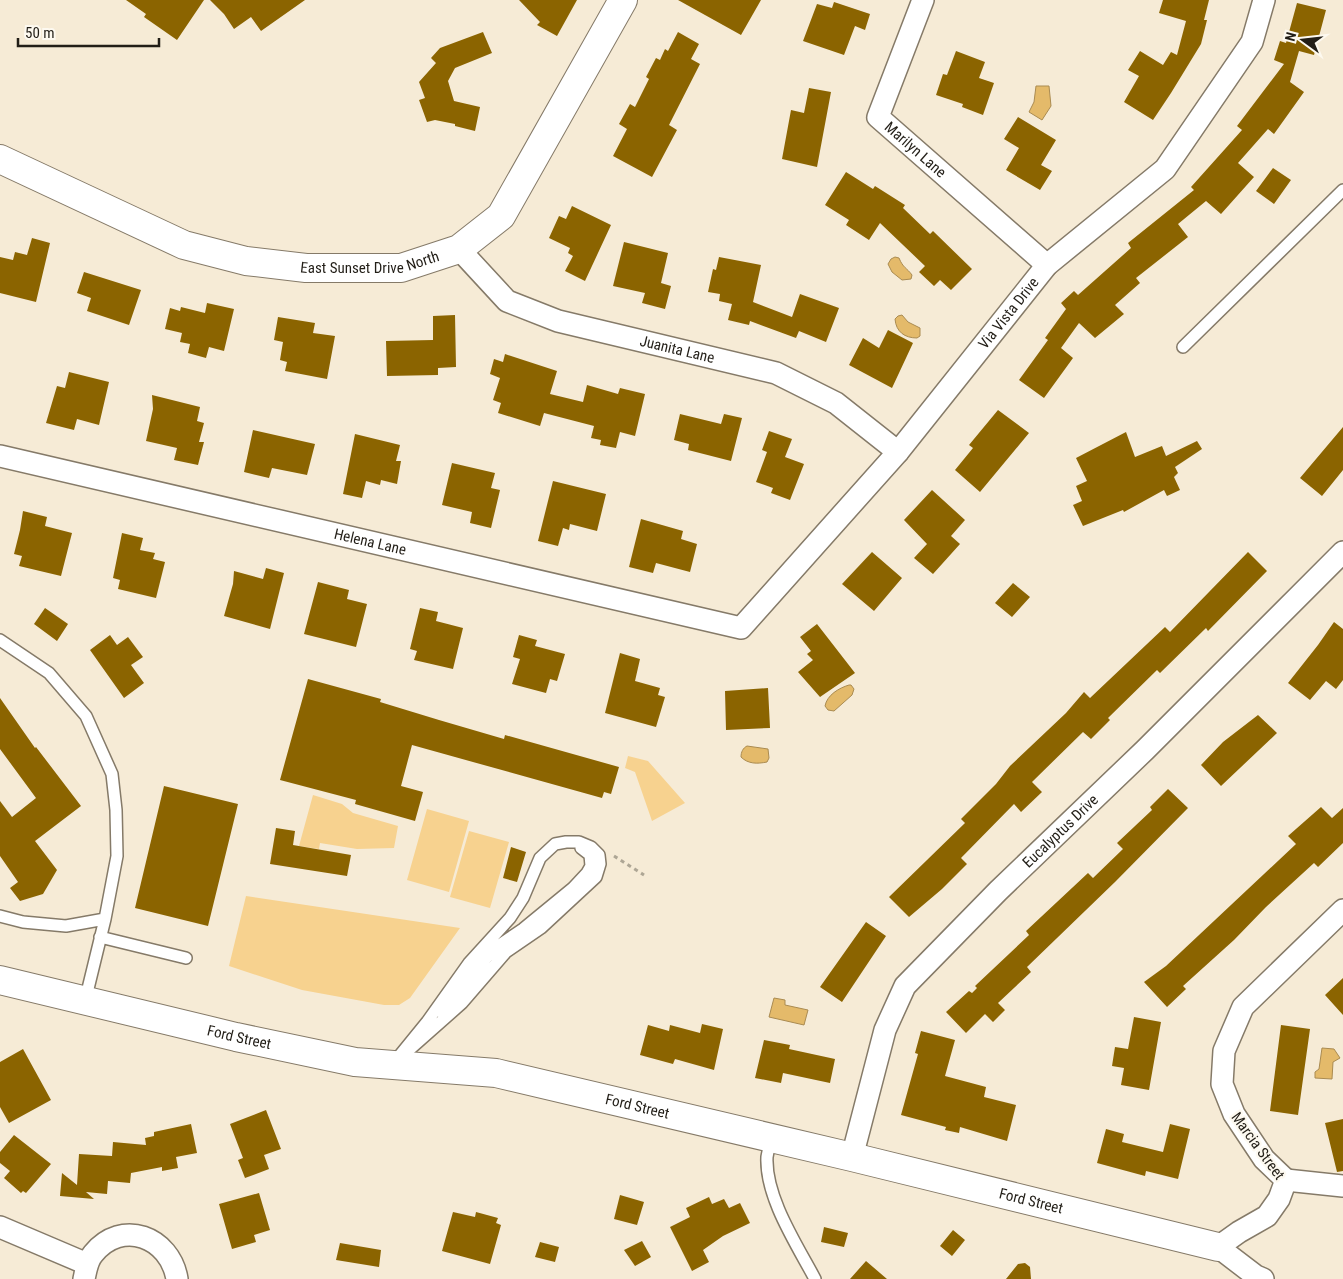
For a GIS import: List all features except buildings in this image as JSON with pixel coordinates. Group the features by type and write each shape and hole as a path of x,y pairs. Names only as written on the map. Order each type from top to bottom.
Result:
{"street":[{"name":"East Sunset Drive North","path":"0,159 184,245 246,261 306,268 401,268 459,249 501,216 623,0"},
{"name":"Marilyn Lane","path":"923,0 878,118 1047,265"},
{"name":"Via Vista Drive","path":"742,628 898,452 1047,265 1164,169 1252,42 1264,0"},
{"name":"Juanita Lane","path":"459,249 507,301 558,321 776,373 836,403 898,452"},
{"name":"Helena Lane","path":"0,456 742,628"},
{"name":"Eucalyptus Drive","path":"852,1157 885,1030 905,986 998,891 1145,750 1343,552"},
{"name":"Marcia Street","path":"1218,1247 1267,1216 1279,1199 1286,1180 1264,1159 1234,1114 1222,1084 1224,1051 1243,1007 1343,910"},
{"name":"Ford Street","path":"0,980 254,1041 355,1062 496,1073 852,1157 1218,1247 1256,1276 1263,1279"},
{"path":"1286,1180 1343,1186"},
{"path":"0,1227 85,1272 96,1251 110,1240 120,1236 132,1235 143,1237 153,1241 166,1252 175,1267 177,1279"}],"lane":[{"path":"1183,347 1343,190"},
{"path":"0,640 49,673 86,716 112,774 116,810 116,856 85,1001"},
{"path":"579,842 591,847 599,855 600,864 596,877 541,928 506,952 462,1003 392,1065 428,1022 469,963 510,918 523,898 540,858 554,844 579,842"},
{"path":"0,916 22,922 66,926 104,919"},
{"path":"100,937 186,958"},
{"path":"771,1138 767,1155 767,1167 775,1198 815,1279"}],"path":[{"path":"614,856 644,874"}],"shaded area":[{"path":"1036,86 1049,86 1051,106 1042,120 1029,112 1034,102"},
{"path":"895,257 899,258 912,275 911,279 902,280 892,272 888,264"},
{"path":"902,315 908,322 920,328 920,336 917,338 909,337 899,331 895,319"},
{"path":"849,685 854,689 852,695 834,711 828,710 825,706 828,698 838,690"},
{"path":"747,746 768,749 769,758 767,762 753,763 741,757 743,749"},
{"path":"628,756 648,761 685,803 652,821 635,772 625,768"},
{"path":"313,795 342,804 353,813 398,826 394,848 357,849 320,843 319,849 299,846"},
{"path":"427,809 469,821 449,892 407,880"},
{"path":"469,831 509,842 490,908 450,897"},
{"path":"246,896 460,928 410,998 399,1005 384,1005 302,990 229,966"},
{"path":"774,998 785,1000 785,1005 808,1010 804,1025 769,1017"},
{"path":"1322,1048 1334,1049 1340,1058 1333,1062 1332,1079 1315,1078 1315,1072 1319,1069"}]}
